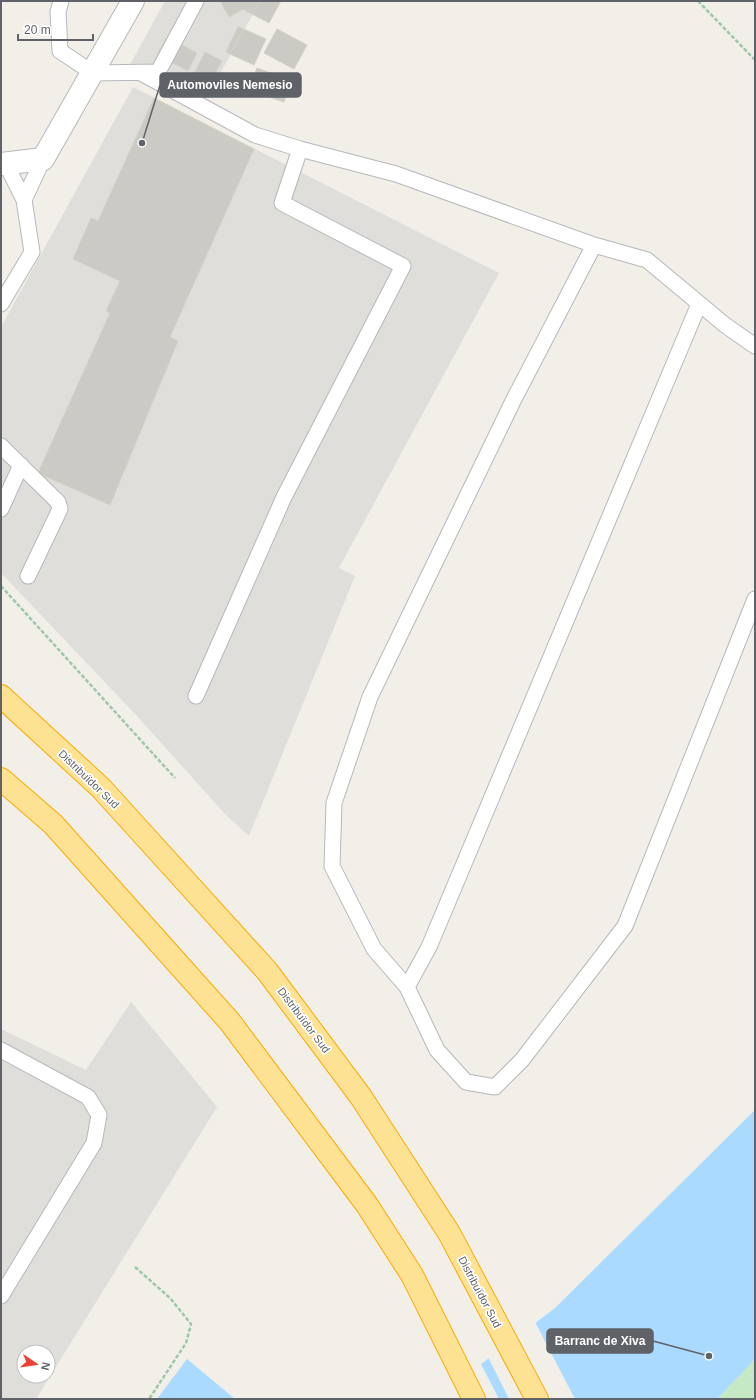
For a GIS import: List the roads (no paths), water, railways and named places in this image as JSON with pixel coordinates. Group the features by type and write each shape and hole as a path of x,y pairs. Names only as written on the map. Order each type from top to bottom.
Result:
{"highway":[{"name":"Distribuïdor Sud","path":"1,696 101,788 267,971 361,1097 449,1233 537,1399"},
{"path":"1,779 53,824 230,1022 367,1205 412,1275 474,1399"}],"street":[{"path":"4,164 43,159 133,1"}],"lane":[{"path":"61,1 58,12 60,51 92,73 158,72 196,1"},
{"path":"141,72 255,135 300,149 396,174 594,245 647,260 724,326 755,346"},
{"path":"196,696 284,497 403,266 282,203 300,149"},
{"path":"24,200 43,159"},
{"path":"1,304 32,252 24,200 4,164"},
{"path":"594,245 513,401 370,697 334,803 332,866 374,949 407,987 437,1050 466,1082 495,1087 522,1060 625,926 755,599"},
{"path":"407,987 429,947 699,304"},
{"path":"1,446 58,502 60,510 28,576"},
{"path":"1,509 21,465"},
{"path":"1,1050 88,1097 99,1116 94,1143 1,1296"}],"water":[{"path":"755,1110 755,1359 717,1399 435,1399 555,1308"},
{"path":"187,1359 235,1399 157,1399"}],"place":[{"name":"Automoviles Nemesio","path":"142,143"},
{"name":"Barranc de Xiva","path":"709,1356"}]}
